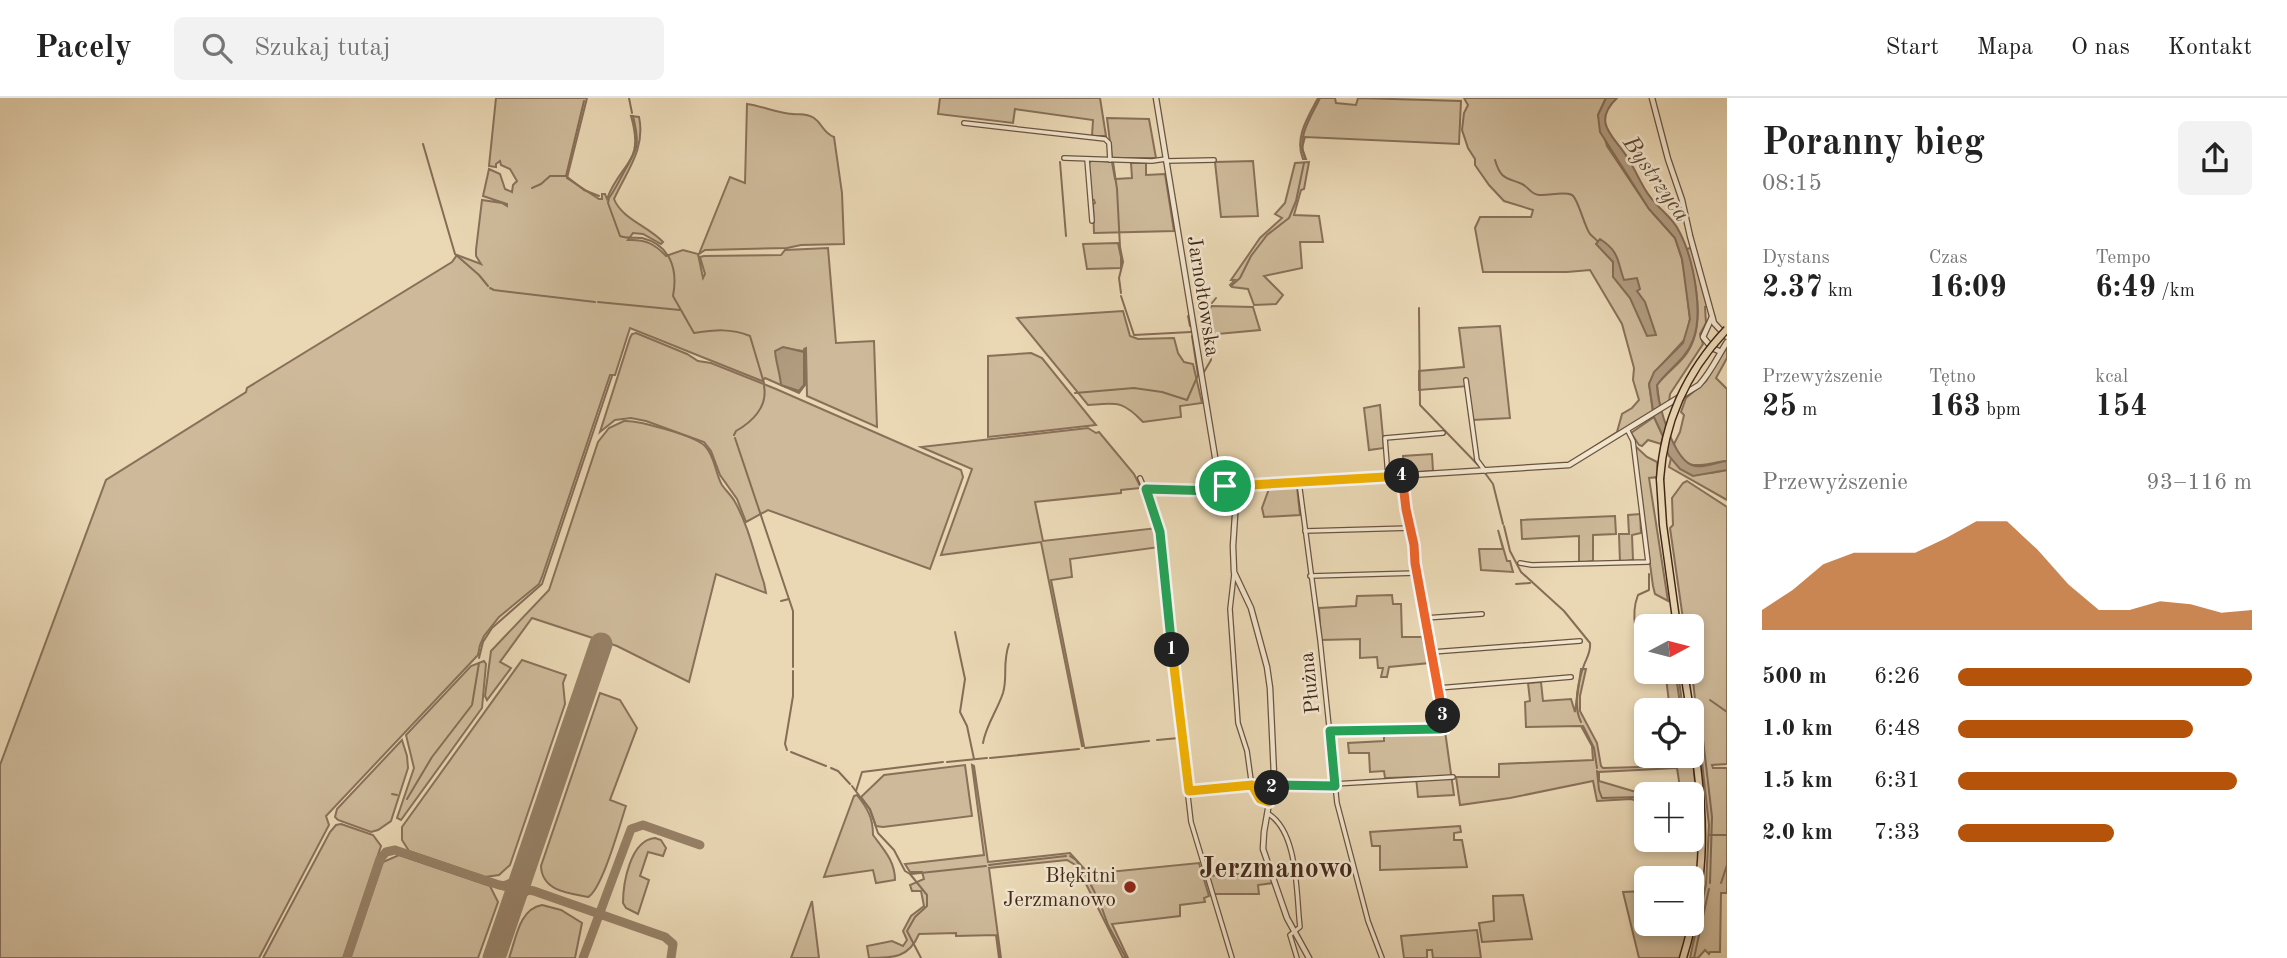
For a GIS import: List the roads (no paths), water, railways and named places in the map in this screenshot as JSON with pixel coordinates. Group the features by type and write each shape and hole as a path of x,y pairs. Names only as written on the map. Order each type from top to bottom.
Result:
{"main road":[{"path":"1675,614 1663,525 1660,479 1666,438 1678,400 1696,366 1727,330"},
{"path":"1683,958 1698,897 1703,846 1702,802 1697,768"}],"street":[{"name":"Jarnołtowska","path":"1156,98 1217,469 1225,486"},
{"path":"1233,493 1247,485 1569,465 1628,431 1705,379 1727,340 1715,326 1712,317 1652,98"},
{"path":"964,123 1105,139 1109,143 1110,160"},
{"path":"1064,158 1214,160"},
{"path":"1087,159 1092,221"},
{"path":"1712,317 1703,333 1704,340 1720,351"},
{"path":"1707,327 1715,326"},
{"path":"1466,380 1477,460 1485,471"},
{"path":"1520,563 1648,562 1633,440 1628,431"},
{"path":"1388,477 1385,438 1443,433"},
{"path":"1330,731 1445,728 1406,509 1403,476"},
{"path":"1140,478 1158,520 1162,543 1168,624 1191,822 1232,958"},
{"name":"Płużna","path":"1299,482 1330,731 1334,785 1368,921 1382,958"},
{"path":"1146,489 1217,491 1225,486 1236,500 1230,609 1238,723 1247,751 1252,785 1260,799 1269,802"},
{"path":"1304,531 1411,528"},
{"path":"1234,572 1251,608 1269,675 1274,759 1273,785 1263,840 1264,854 1287,918 1309,958"},
{"path":"1310,576 1417,573"},
{"path":"1233,592 1241,588"},
{"path":"1426,618 1482,614"},
{"path":"1432,652 1580,641"},
{"path":"1438,688 1572,677"},
{"path":"1273,785 1334,785 1452,777"},
{"path":"1189,791 1252,785"},
{"path":"1267,813 1280,825 1289,846 1299,910 1300,927 1290,935 1297,958"}],"waterway":[{"path":"629,98 632,113"},
{"path":"1305,158 1303,135 1320,98"},
{"path":"566,176 584,101"},
{"path":"633,116 637,134 635,151 608,203 620,236 652,241 666,253 673,268 673,296 694,333 722,330 750,336 764,383"},
{"path":"423,144 455,254 488,286"},
{"path":"1495,160 1502,175 1534,193 1572,195 1590,234 1598,242"},
{"path":"1060,162 1066,236"},
{"path":"1113,162 1123,262 1119,278 1121,293"},
{"path":"1231,286 1240,278 1251,256 1267,235 1289,218 1296,201 1304,163"},
{"path":"532,188 550,176 566,176 584,190 599,196"},
{"path":"490,288 595,302"},
{"path":"1121,296 1134,335 1191,332"},
{"path":"1212,303 1216,298"},
{"path":"598,302 680,310"},
{"path":"1204,372 1211,360 1207,327 1210,306"},
{"path":"1419,308 1420,405 1478,465"},
{"path":"1188,316 1190,326"},
{"path":"1075,393 1134,388 1162,392 1187,400 1198,375 1192,336"},
{"path":"479,658 483,642 492,628 542,584 612,376"},
{"path":"734,435 758,413 764,401 764,386"},
{"path":"735,438 793,611 793,667"},
{"path":"1485,473 1493,484 1503,524"},
{"path":"1504,526 1510,551 1521,572 1564,611 1590,643 1577,694 1577,709 1581,722"},
{"path":"1634,614 1638,595 1649,590 1649,574"},
{"path":"1516,584 1530,583"},
{"path":"781,601 789,599"},
{"path":"955,632 965,679 960,712 967,726 974,759"},
{"path":"983,743 1003,693 1009,644"},
{"path":"407,799 432,757 472,705 479,663"},
{"path":"787,750 785,744 793,696 793,671"},
{"path":"1677,684 1679,698"},
{"path":"1710,700 1727,712"},
{"path":"1583,726 1594,748 1597,768"},
{"path":"1157,740 1179,738"},
{"path":"1085,748 1149,741"},
{"path":"1704,748 1712,817 1710,883"},
{"path":"990,758 1079,749"},
{"path":"791,752 826,766"},
{"path":"947,762 987,758"},
{"path":"856,791 862,772 943,762"},
{"path":"831,768 838,771 850,784"},
{"path":"1597,771 1602,798 1634,797"},
{"path":"852,786 870,810 878,833 894,850 905,871 927,895 927,906 915,917 907,931 921,958"},
{"path":"392,794 397,795"},
{"path":"1710,835 1727,835"},
{"path":"989,865 1066,856"},
{"path":"1070,856 1084,872"},
{"path":"1721,883 1727,865"},
{"path":"911,874 986,866"},
{"path":"1086,875 1126,958"},
{"path":"1694,958 1709,889"}],"place":[{"name":"Błękitni Jerzmanowo","path":"1130,887"}],"district":[{"name":"Jerzmanowo","path":"1276,867"}],"water label":[{"name":"Bystrzyca","path":"1657,178"}]}
